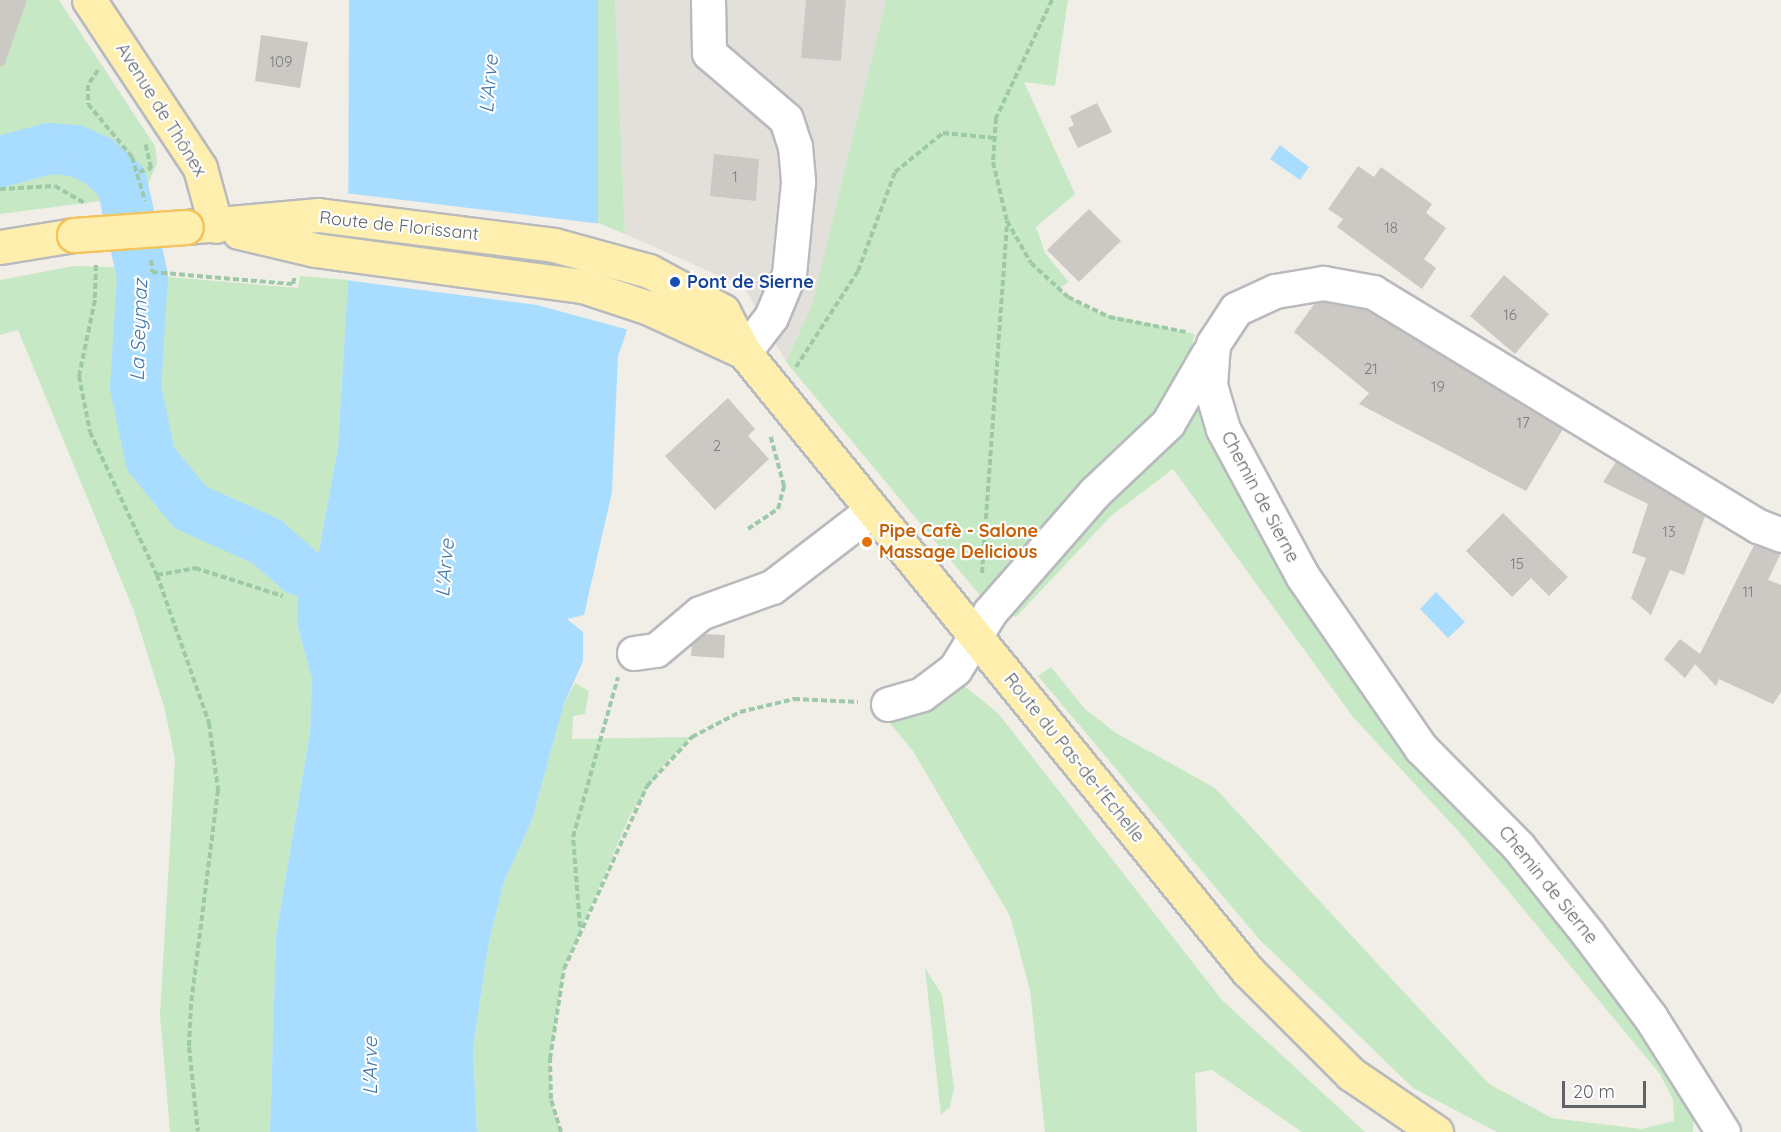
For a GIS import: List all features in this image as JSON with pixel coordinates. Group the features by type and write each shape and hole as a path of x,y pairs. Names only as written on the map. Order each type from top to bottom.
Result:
{"main road":[{"name":"Avenue de Thônex","path":"89,0 200,168 201,227"},
{"name":"Route de Florissant","path":"0,247 318,215 511,238"},
{"name":"Route de Florissant","path":"201,227 305,260 473,267"},
{"name":"Route du Pas-de-l'Echelle","path":"511,238 650,271 716,306 737,344 871,511 1292,1019 1351,1074 1436,1132"},
{"name":"Route du Pas-de-l'Echelle","path":"473,267 615,295 737,344"}],"street":[{"path":"708,0 709,53 786,119 795,146 798,182 789,274 771,317 737,344"},
{"name":"Chemin de Sierne","path":"1723,1132 1651,1018 1589,935 1518,846 1421,748 1321,604 1223,429 1210,385 1204,339 1236,309 1275,291 1323,283 1372,291 1758,526 1781,535"},
{"path":"874,703 936,685 955,669 996,604 1094,493 1168,423 1186,401 1204,339"},
{"path":"634,653 656,650 700,613 772,586 871,511"}],"path":[{"path":"1052,0 1004,94 995,138 993,162 1007,221 1031,263 1068,297 1109,317 1204,339"},
{"path":"107,64 90,78 88,104 123,143 139,172 146,213"},
{"path":"139,172 151,168 142,131"},
{"path":"791,372 858,271 895,172 943,133 995,138"},
{"path":"996,604 982,573 1007,221"},
{"path":"150,248 152,272 293,284 305,260"},
{"path":"95,300 80,376 90,432 156,576 209,723 218,790 190,1015 198,1132"},
{"path":"748,529 778,509 784,486 769,430"},
{"path":"156,576 195,568 284,596"},
{"path":"580,930 573,837 622,662 634,653"},
{"path":"561,1132 551,1099 550,1059 564,969 647,786 692,737 765,703 874,703"}],"shaded area":[{"path":"615,0 886,0 812,306 786,362 744,287 625,234"}],"green space":[{"path":"0,0 59,0 155,146 157,163 146,189 124,198 0,214"},
{"path":"598,0 615,0 625,234 598,223"},
{"path":"886,0 1068,0 1055,86 1024,82 1075,194 1036,227 1045,253 1069,282 1058,289 1092,311 1195,334 1176,397 983,599 786,362 812,305"},
{"path":"74,266 146,268 147,275 298,288 300,276 348,280 338,447 317,561 298,570 297,624 312,679 310,732 276,935 270,1132 170,1132 160,1014 175,759 165,710 134,611 18,330 0,335 0,280"},
{"path":"1201,395 1364,695 1607,975 1694,1112 1693,1132 1497,1132 1413,1088 1258,938 1038,676 1051,667 1085,709 1116,733 1215,788 1489,1084 1552,1118 1641,1129 1674,1121 1673,1100 1660,1074 1460,833 1353,717 1173,469 1112,515 1016,617 1009,613"},
{"path":"958,681 998,713 1222,1000 1365,1132 1302,1132 1212,1070 1195,1073 1197,1132 1045,1132 1030,990 1010,916 913,751 884,716"},
{"path":"575,683 589,691 585,714 573,716 572,739 692,737 665,763 630,815 564,969 550,1059 551,1099 561,1132 477,1132 473,1048 489,941 504,882 532,820 564,704"},
{"path":"925,968 942,995 954,1088 950,1107 941,1115"}],"water":[{"name":"L'Arve","path":"349,0 598,0 598,223 627,330 618,356 612,492 584,615 567,619 583,632 583,661 564,704 532,820 504,882 489,941 473,1048 477,1132 270,1132 276,935 310,732 312,679 297,624 298,569 317,561 338,447 348,280"},
{"path":"1280,145 1309,167 1300,180 1270,159"},
{"path":"1436,592 1465,622 1448,638 1420,609"}],"pier":[{"path":"345,193 602,224 629,330 537,305 345,280"}],"building":[{"path":"0,0 27,0 4,66 0,66"},
{"path":"806,0 846,0 841,61 801,58"},
{"path":"261,35 308,42 300,88 255,81"},
{"path":"1097,103 1112,132 1078,148 1068,128 1074,125 1070,116"},
{"path":"714,154 759,159 756,201 710,196"},
{"path":"1358,166 1374,177 1381,167 1432,204 1426,213 1446,228 1424,259 1436,268 1422,289 1337,227 1343,219 1328,209"},
{"path":"1089,209 1121,241 1079,282 1047,250"},
{"path":"1504,275 1549,314 1515,354 1470,316"},
{"path":"1323,302 1366,310 1563,429 1526,491 1359,404 1369,393 1294,332 1315,303"},
{"path":"728,398 755,429 748,436 769,459 715,510 665,456"},
{"path":"1616,462 1705,516 1684,575 1670,570 1651,615 1631,598 1646,558 1632,553 1648,504 1603,482"},
{"path":"1503,513 1568,577 1549,596 1531,578 1512,597 1466,551"},
{"path":"1754,545 1781,553 1768,580 1781,585 1781,692 1773,704 1719,679 1716,686 1695,664 1685,678 1664,659 1680,639 1700,654"},
{"path":"704,634 725,635 724,658 691,656 692,644"}],"waterway":[{"name":"La Seymaz","path":"0,161 49,148 74,150 97,160 121,181 142,276 135,387 150,458 190,507 266,541 298,569"}],"place":[{"name":"Pont de Sierne","path":"675,282"},
{"name":"Pipe Cafè - Salone Massage Delicious","path":"867,542"}]}
